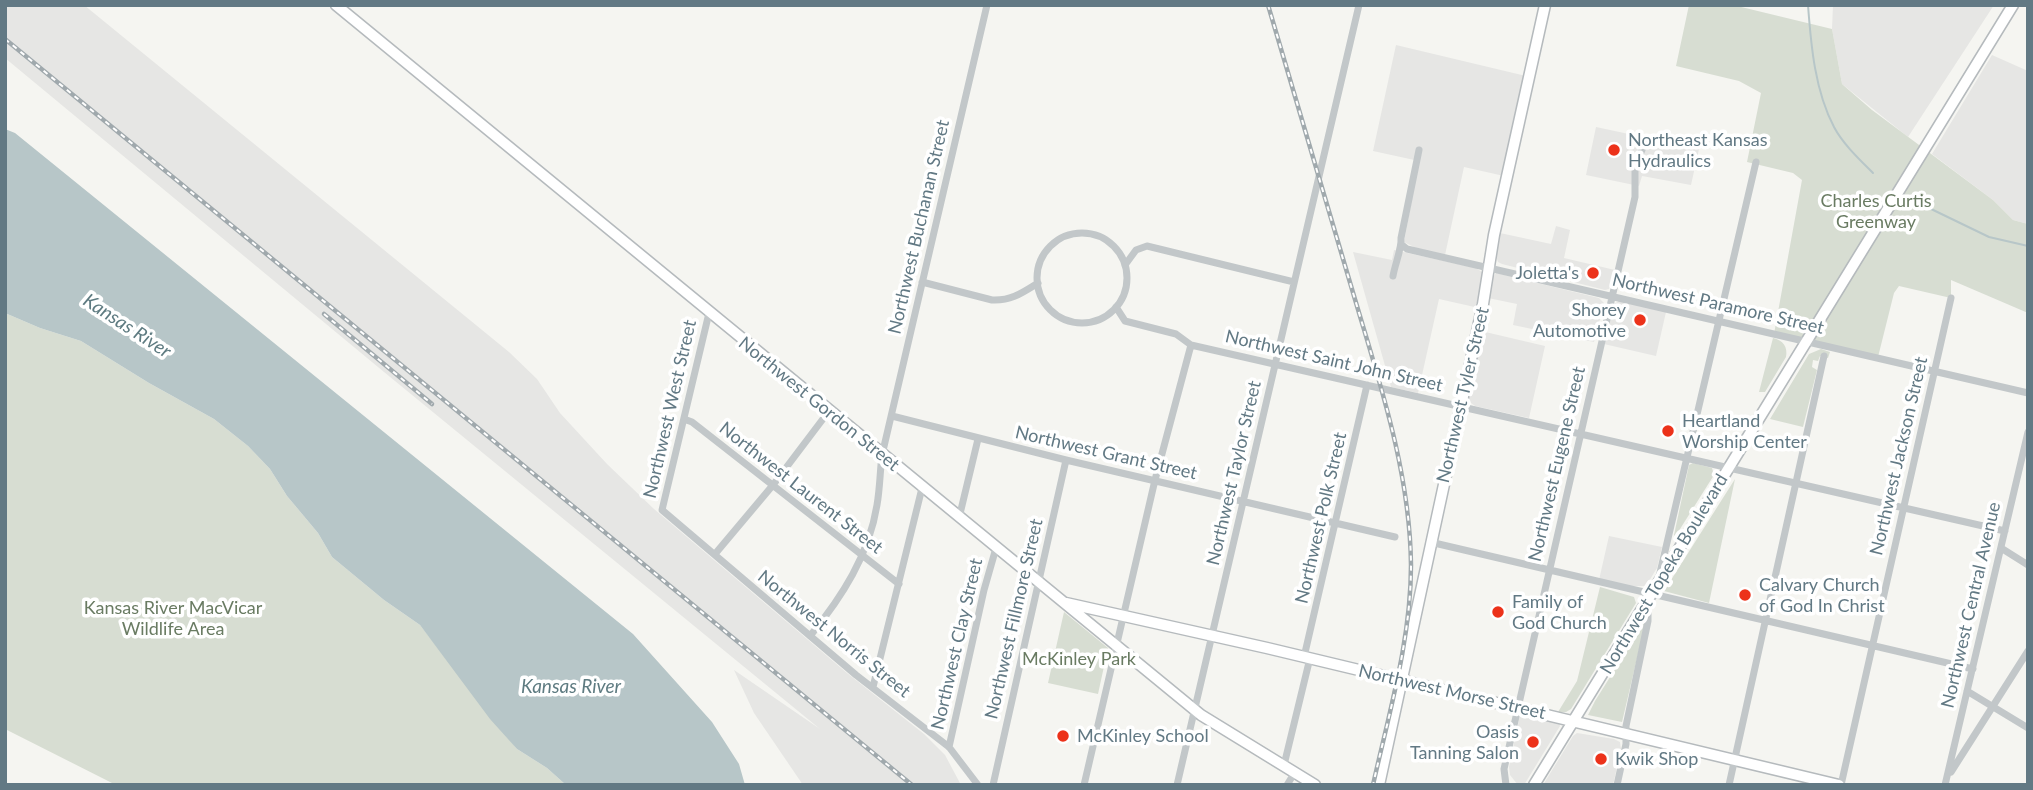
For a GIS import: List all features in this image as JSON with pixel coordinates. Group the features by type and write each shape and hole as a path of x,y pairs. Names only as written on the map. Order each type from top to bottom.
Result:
{"main road":[{"name":"Northwest Gordon Street","path":"336,5 1195,710 1315,785"},
{"name":"Northwest Tyler Street","path":"1379,785 1545,5"},
{"name":"Northwest Topeka Boulevard","path":"1534,785 2013,5"},
{"name":"Northwest Morse Street","path":"1063,603 1517,707 1840,785"}],"street":[{"name":"Northwest Buchanan Street","path":"810,636 838,601 863,556 877,506 882,455 987,5"},
{"name":"Northwest Taylor Street","path":"1177,785 1359,5"},
{"path":"1393,276 1396,258 1402,245 1401,238 1419,150"},
{"name":"Northwest Eugene Street","path":"1506,785 1504,769 1517,707 1635,197 1635,165 1642,150"},
{"path":"1658,584 1756,162"},
{"path":"1077,233 1092,234 1107,240 1118,251 1125,265 1127,285 1116,307 1107,316 1094,321 1069,321 1048,306 1038,283 1039,267 1045,252 1056,241 1077,233"},
{"name":"Northwest Paramore Street","path":"1402,245 1407,249 2028,393"},
{"path":"1125,265 1136,250 1147,246 1294,282"},
{"path":"922,282 992,300 1011,299 1038,283"},
{"name":"Northwest Jackson Street","path":"1840,785 1951,298"},
{"name":"Northwest Saint John Street","path":"1116,307 1125,321 1176,334 1191,345 2005,531"},
{"name":"Northwest West Street","path":"664,512 662,506 709,313"},
{"path":"1084,785 1155,480 1191,345"},
{"path":"1729,785 1824,356"},
{"name":"Northwest Polk Street","path":"1284,765 1367,385"},
{"path":"715,554 773,485 829,411"},
{"name":"Northwest Grant Street","path":"891,416 1395,537"},
{"name":"Northwest Laurent Street","path":"684,419 692,422 899,584"},
{"name":"Northwest Central Avenue","path":"1946,781 2028,432"},
{"path":"959,518 978,439"},
{"name":"Northwest Fillmore Street","path":"993,785 1066,460"},
{"path":"873,687 922,488"},
{"name":"Northwest Norris Street","path":"664,512 856,675 949,747 978,785"},
{"path":"1430,542 1649,598 1765,621 1973,670"},
{"name":"Northwest Clay Street","path":"949,747 996,548"},
{"path":"2001,548 2028,565"},
{"path":"1617,785 1648,621 1649,598"},
{"path":"1946,781 2028,650"},
{"path":"1967,691 2028,728"},
{"path":"1287,785 1295,772"}],"shaded area":[{"path":"5,5 84,5 509,352 537,379 560,413 607,464 654,509 847,673 924,734 945,755 961,785 803,785 754,713 734,670 820,729 5,58"},
{"path":"1833,5 1994,5 1908,137 1842,84 1832,29"},
{"path":"1396,45 1526,76 1504,176 1464,167 1445,255 1404,242 1419,161 1373,151"},
{"path":"1992,55 2028,71 2028,224 2013,220 1993,200 1932,154"},
{"path":"1596,127 1699,149 1691,185 1642,176 1639,186 1586,175"},
{"path":"1556,226 1570,230 1564,258 1615,270 1609,289 1498,262 1495,253 1500,233 1551,244"},
{"path":"1394,250 1476,268 1485,274 1479,308 1439,299 1418,393 1391,387 1353,252 1392,260"},
{"path":"1496,273 1599,298 1604,303 1594,342 1513,325 1517,304 1488,298"},
{"path":"1619,301 1666,312 1656,356 1604,344 1614,304"},
{"path":"1481,331 1545,346 1529,418 1475,406 1467,400"},
{"path":"1609,536 1662,547 1657,568 1646,586 1626,586 1599,580"},
{"path":"1523,713 1559,722 1560,726 1524,785 1518,785 1510,775 1509,767 1520,715"},
{"path":"1577,733 1620,742 1621,749 1613,785 1543,785"}],"green space":[{"name":"Charles Curtis Greenway","path":"1689,5 1733,5 1832,29 1842,84 1872,110 1993,200 2013,220 2028,224 2028,313 1951,280 1951,298 1899,286 1894,293 1878,357 1774,334 1802,180 1793,173 1747,162 1761,93 1739,81 1676,66"},
{"name":"Kansas River MacVicar Wildlife Area","path":"5,313 81,341 214,419 248,446 270,469 287,496 318,533 332,557 384,600 420,625 517,749 547,768 566,785 116,785 5,729"},
{"path":"1773,338 1784,344 1786,357 1765,392 1759,392"},
{"path":"1821,349 1830,352 1828,358 1820,356 1818,361 1813,360 1812,367 1817,370 1803,427 1770,419 1809,354"},
{"path":"1693,463 1712,468 1714,475 1675,537 1689,465"},
{"path":"1735,479 1709,603 1664,591"},
{"path":"1600,587 1634,597 1636,603 1571,709 1558,712 1577,681"},
{"name":"McKinley Park","path":"1064,612 1108,648 1098,694 1048,683"},
{"path":"1646,620 1622,722 1588,715 1595,701"}],"water":[{"name":"Kansas River","path":"5,129 15,133 633,634 712,722 739,764 745,785 566,785 547,768 517,749 490,719 420,625 384,600 332,557 318,533 287,496 270,469 248,446 214,419 81,341 5,313"}],"waterway":[{"path":"1808,5 1815,68 1822,99 1842,139 1873,173"},
{"path":"1927,207 1989,237 2028,246"}],"railway":[{"path":"1268,5 1383,395 1405,496 1411,565 1407,621 1398,676 1373,785"},
{"path":"5,39 912,785"},
{"path":"324,314 432,404"}],"place":[{"name":"Northeast Kansas Hydraulics","path":"1614,150"},
{"name":"Joletta's","path":"1593,273"},
{"name":"Shorey Automotive","path":"1640,320"},
{"name":"Heartland Worship Center","path":"1668,431"},
{"name":"Calvary Church of God In Christ","path":"1745,595"},
{"name":"Family of God Church","path":"1498,612"},
{"name":"McKinley School","path":"1063,736"},
{"name":"Oasis Tanning Salon","path":"1533,742"},
{"name":"Kwik Shop","path":"1601,759"}]}
